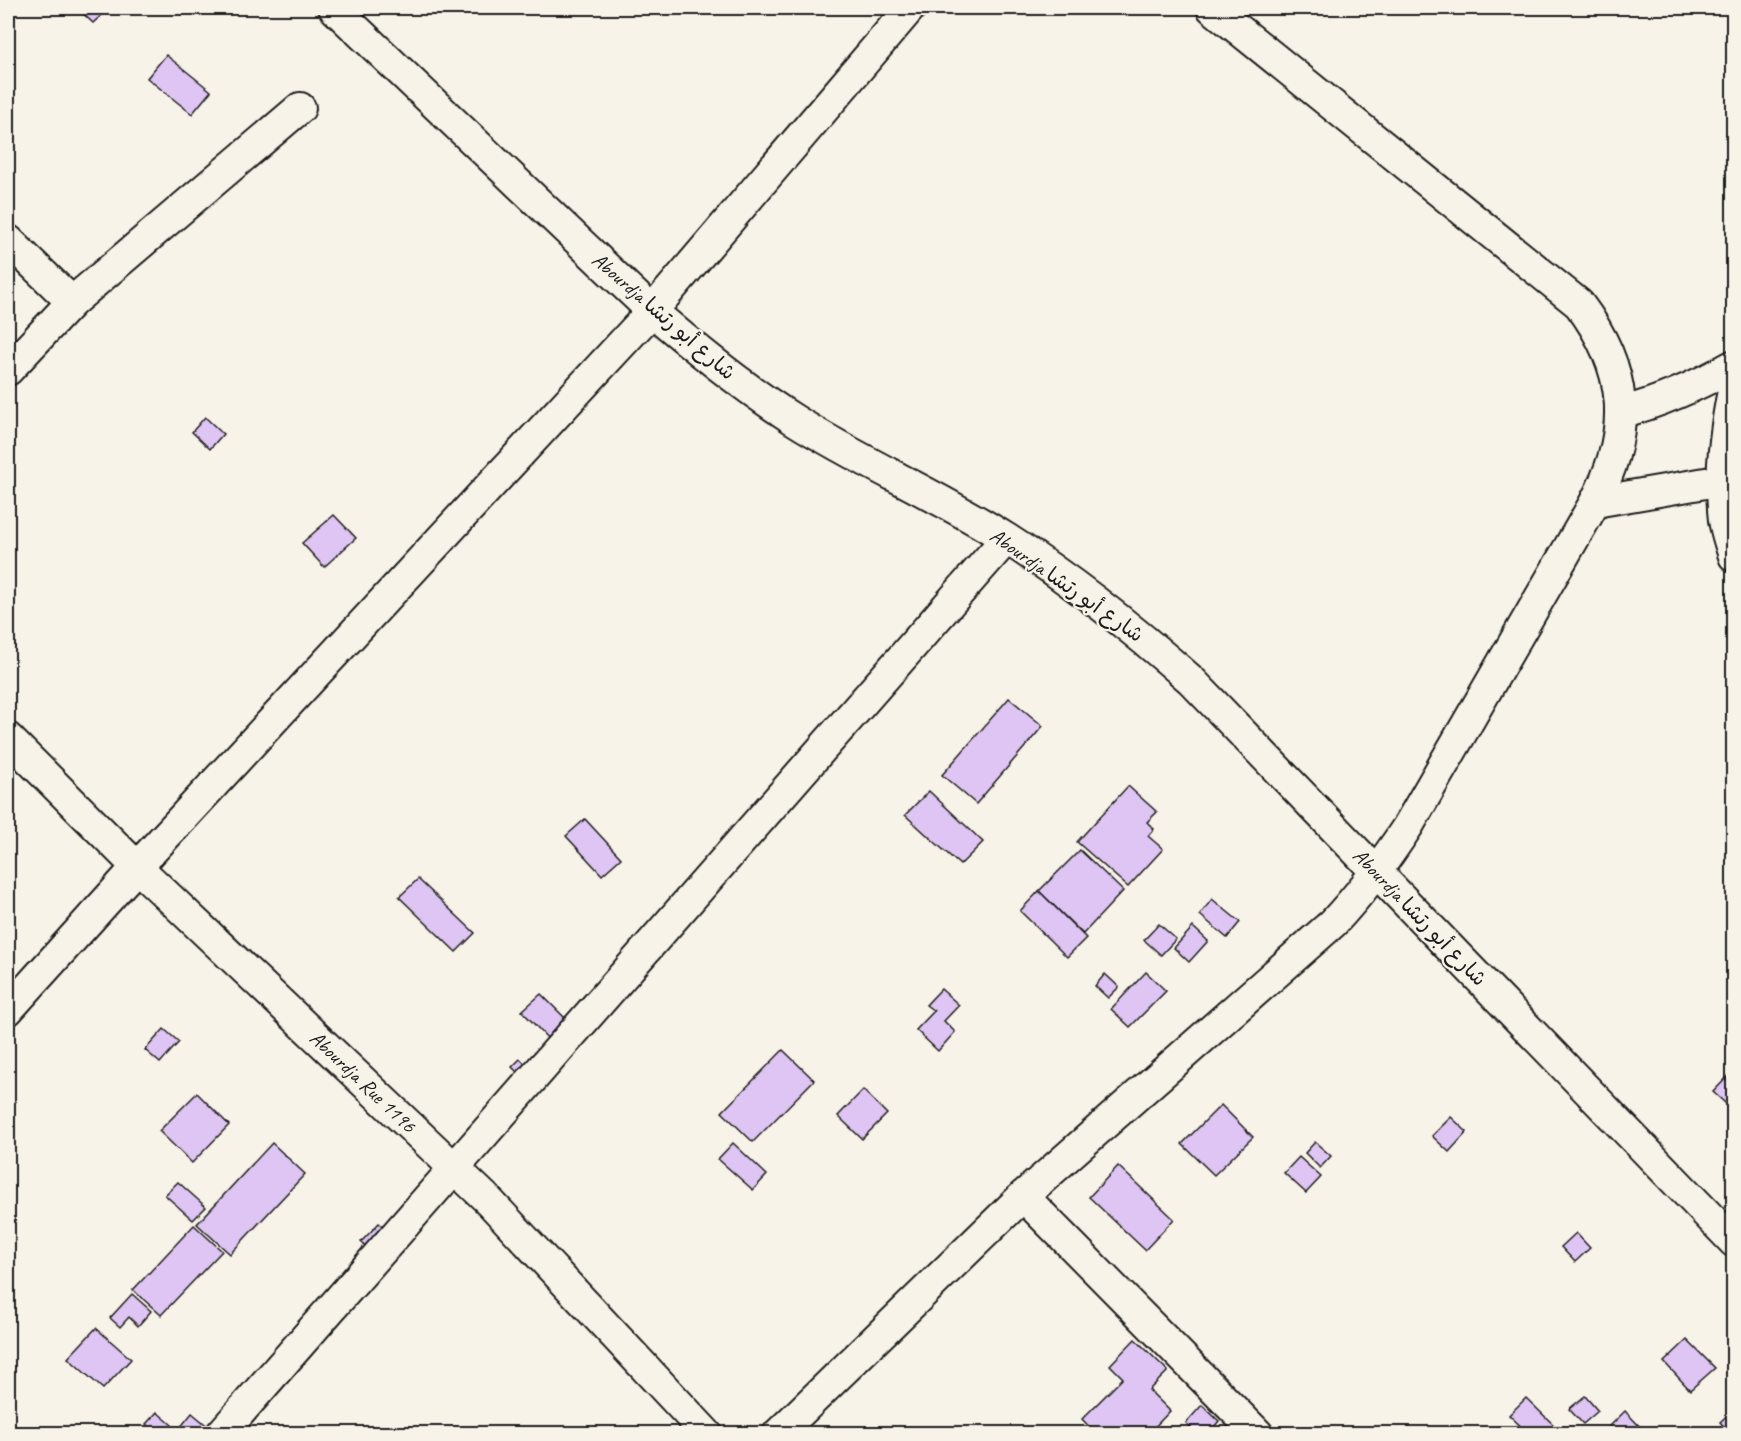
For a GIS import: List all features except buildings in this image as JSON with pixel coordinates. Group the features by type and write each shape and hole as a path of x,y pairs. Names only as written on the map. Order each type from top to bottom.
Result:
{"street":[{"name":"Abourdja شارع أبو رتشا","path":"334,8 652,311 697,350 744,386 794,419 1006,539 1102,605 1191,680 1734,1242"},
{"path":"8,1010 136,867 652,311 910,8"},
{"path":"778,1434 1023,1196 1333,924 1377,871 1408,826 1606,481 1614,459 1619,436 1620,413 1615,373 1605,343 1579,304 1212,8"},
{"path":"8,370 72,302 300,108"},
{"path":"8,240 72,302"},
{"path":"1620,413 1681,392 1734,364"},
{"path":"1734,386 1725,439 1723,480 1724,521 1734,556"},
{"path":"1594,502 1723,480"},
{"path":"221,1434 1006,539"},
{"name":"Abourdja Rue 1196","path":"8,738 136,867 489,1201 707,1434"},
{"path":"1023,1196 1258,1434"}]}
